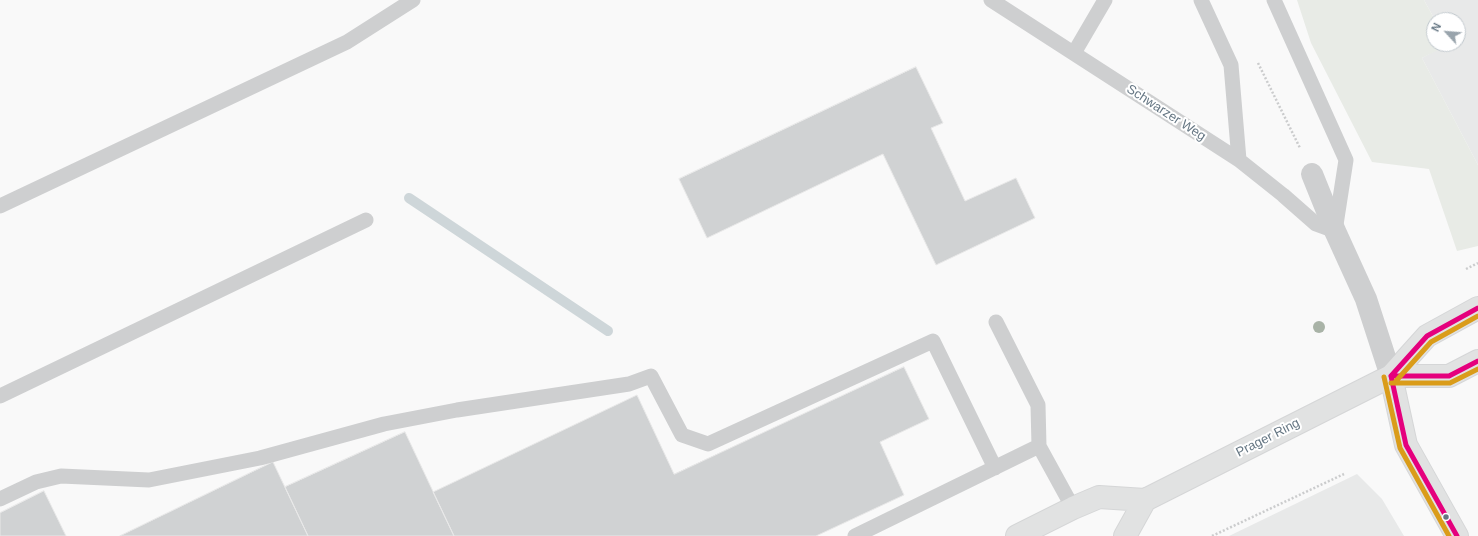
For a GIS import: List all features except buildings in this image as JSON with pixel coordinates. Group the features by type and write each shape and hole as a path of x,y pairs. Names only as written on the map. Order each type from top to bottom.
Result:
{"main road":[{"name":"Prager Ring","path":"1145,500 1391,376 1427,336 1478,308"},
{"name":"Prager Ring","path":"1391,376 1449,376 1478,362"},
{"path":"1391,376 1406,445 1457,536"},
{"path":"1017,536 1073,508 1099,497 1145,500 1125,536"}],"street":[{"path":"1312,174 1335,231 1366,299 1391,376"}],"lane":[{"path":"0,206 347,42 413,0"},
{"name":"Schwarzer Weg","path":"991,0 1239,160 1283,195 1316,224 1335,231"},
{"path":"1074,53 1106,0"},
{"path":"1201,0 1231,66 1239,160"},
{"path":"1274,0 1346,160 1335,231"},
{"path":"0,396 366,220"},
{"path":"996,322 1038,405 1039,446 1073,508"},
{"path":"0,499 36,482 61,476 149,480 260,458 384,424 457,410 629,384 652,376 682,435 708,444 933,340 995,468"},
{"path":"855,536 1039,446"}],"path":[{"path":"1258,63 1312,174"},
{"path":"1466,269 1478,263"},
{"path":"1212,536 1344,474"}],"shaded area":[{"path":"1297,0 1424,0 1431,12 1426,12 1426,52 1434,52 1422,58 1478,165 1478,246 1457,251 1429,169 1372,162 1311,43"},
{"path":"1424,0 1478,0 1478,165 1422,58 1433,52 1466,52 1466,12 1431,12"},
{"path":"1357,474 1382,499 1404,536 1229,536"}],"waterway":[{"path":"409,198 608,331"}],"transit line":[{"path":"1391,376 1427,336 1478,308"},
{"path":"1396,381 1431,342 1478,316"},
{"path":"1391,376 1449,376 1478,361"},
{"path":"1391,383 1450,383 1478,369"},
{"path":"1391,376 1406,445 1457,536"},
{"path":"1384,377 1400,448 1449,536"}]}
